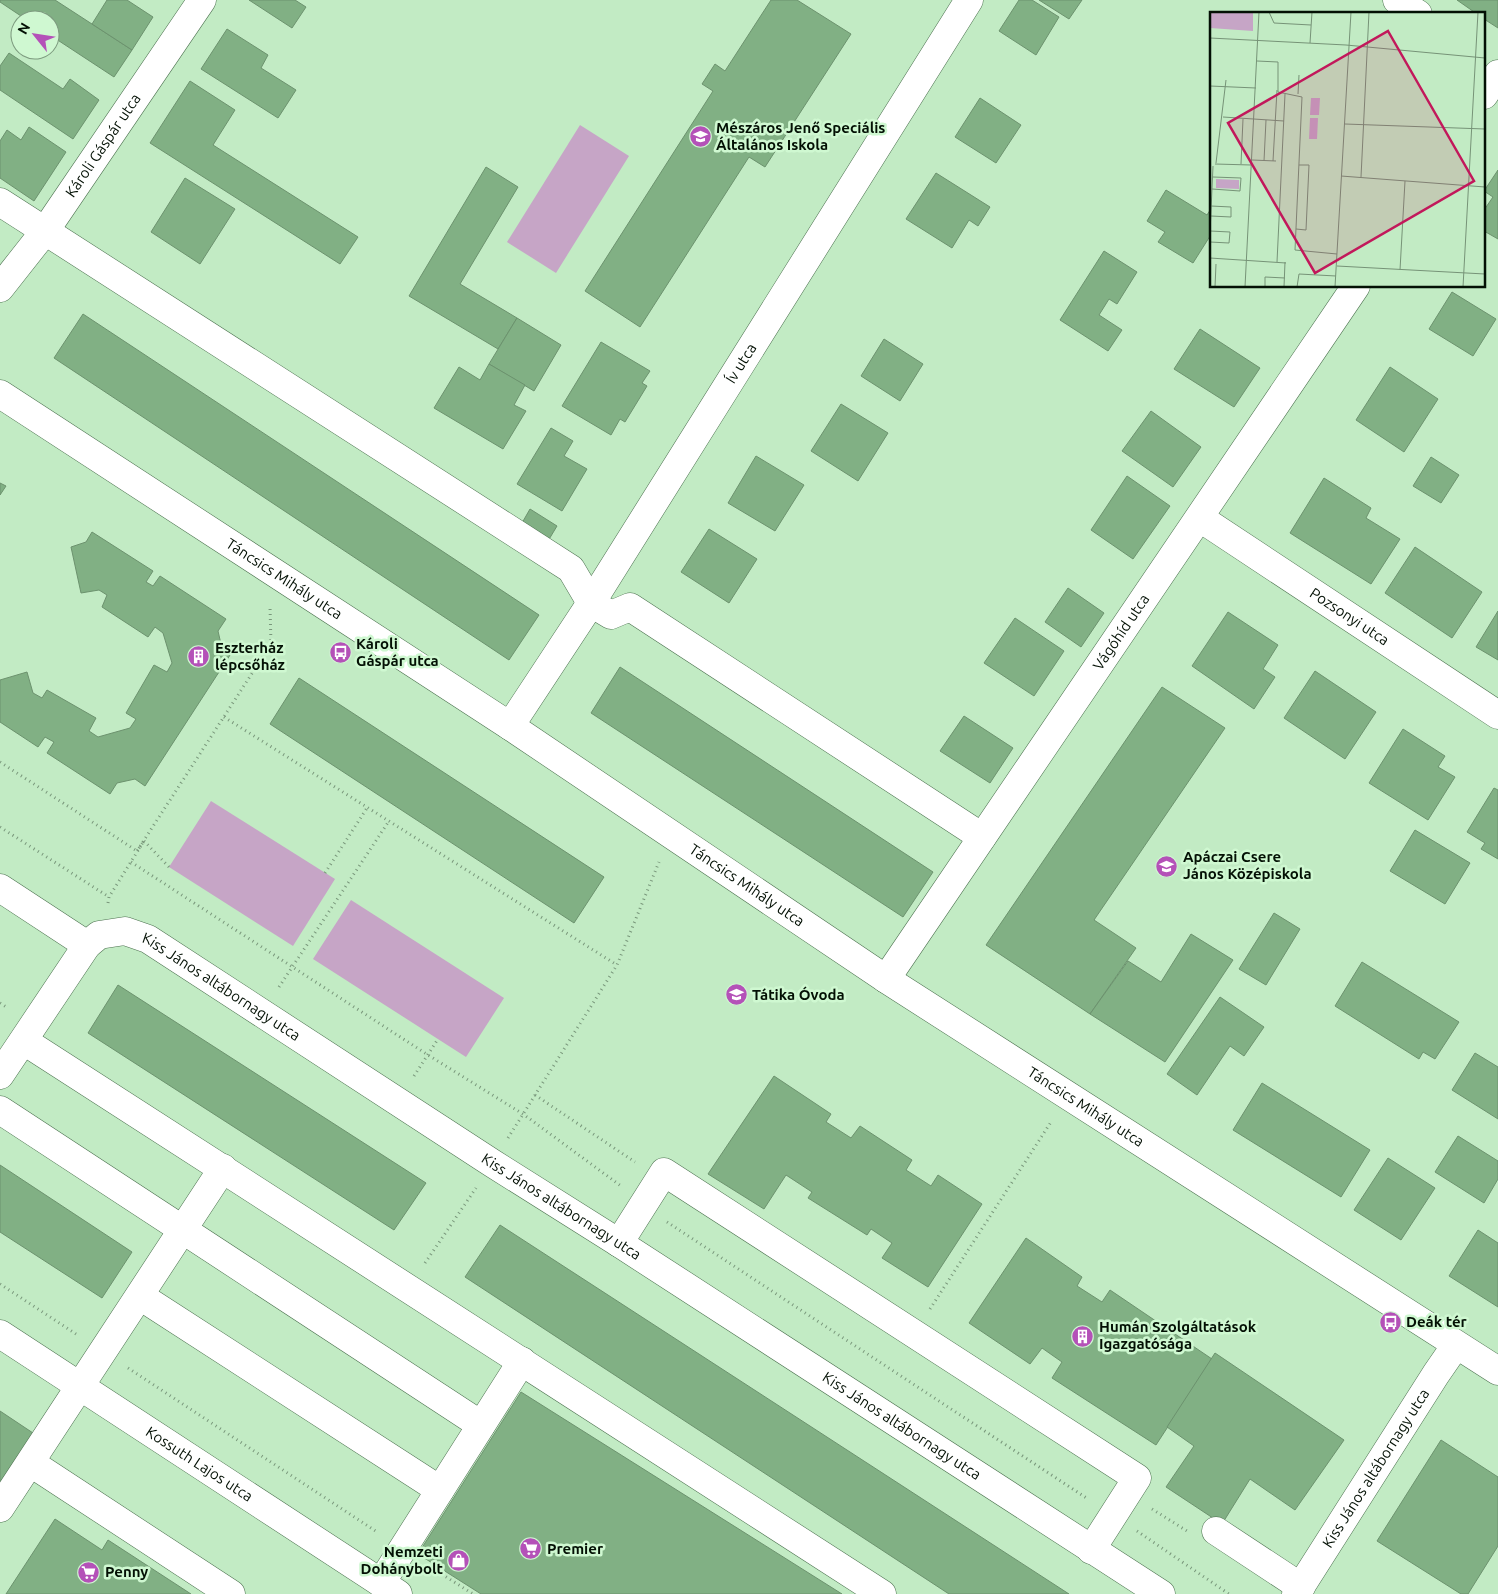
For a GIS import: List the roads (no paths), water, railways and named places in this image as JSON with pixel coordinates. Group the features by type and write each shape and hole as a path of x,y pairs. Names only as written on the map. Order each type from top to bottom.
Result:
{"street":[{"name":"Károli Gáspár utca","path":"0,288 45,231 202,0"},
{"name":"Ív utca","path":"510,726 591,603 969,0"},
{"path":"1397,0 1415,12"},
{"path":"1486,58 1498,66"},
{"path":"1486,92 1498,74"},
{"path":"0,202 571,569 591,603 611,615 630,607 982,837"},
{"name":"Vágóhíd utca","path":"886,979 1355,288"},
{"name":"Táncsics Mihály utca","path":"0,394 510,726 886,979 1498,1371"},
{"name":"Pozsonyi utca","path":"1200,518 1498,715"},
{"path":"0,888 93,940 0,1075"},
{"name":"Kiss János altábornagy utca","path":"93,940 125,931 148,940 1161,1594"},
{"path":"24,1040 882,1594"},
{"path":"0,1110 182,1231 481,1425"},
{"path":"0,1508 223,1168"},
{"path":"619,1243 664,1172 1137,1478 1091,1550"},
{"path":"140,1296 440,1490"},
{"name":"Kossuth Lajos utca","path":"0,1334 389,1589"},
{"name":"Kiss János altábornagy utca","path":"1299,1591 1456,1345"},
{"path":"389,1589 402,1548 522,1361"},
{"path":"30,1463 231,1594"},
{"path":"1216,1531 1299,1591"}],"place":[{"name":"Mészáros Jenő Speciális Általános Iskola","path":"700,137"},
{"name":"Károli Gáspár utca","path":"340,653"},
{"name":"Eszterház lépcsőház","path":"199,657"},
{"name":"Apáczai Csere János Középiskola","path":"1167,866"},
{"name":"Tátika Óvoda","path":"736,995"},
{"name":"Deák tér","path":"1390,1322"},
{"name":"Humán Szolgáltatások Igazgatósága","path":"1083,1336"},
{"name":"Premier","path":"531,1549"},
{"name":"Nemzeti Dohánybolt","path":"459,1561"},
{"name":"Penny","path":"89,1572"}]}
